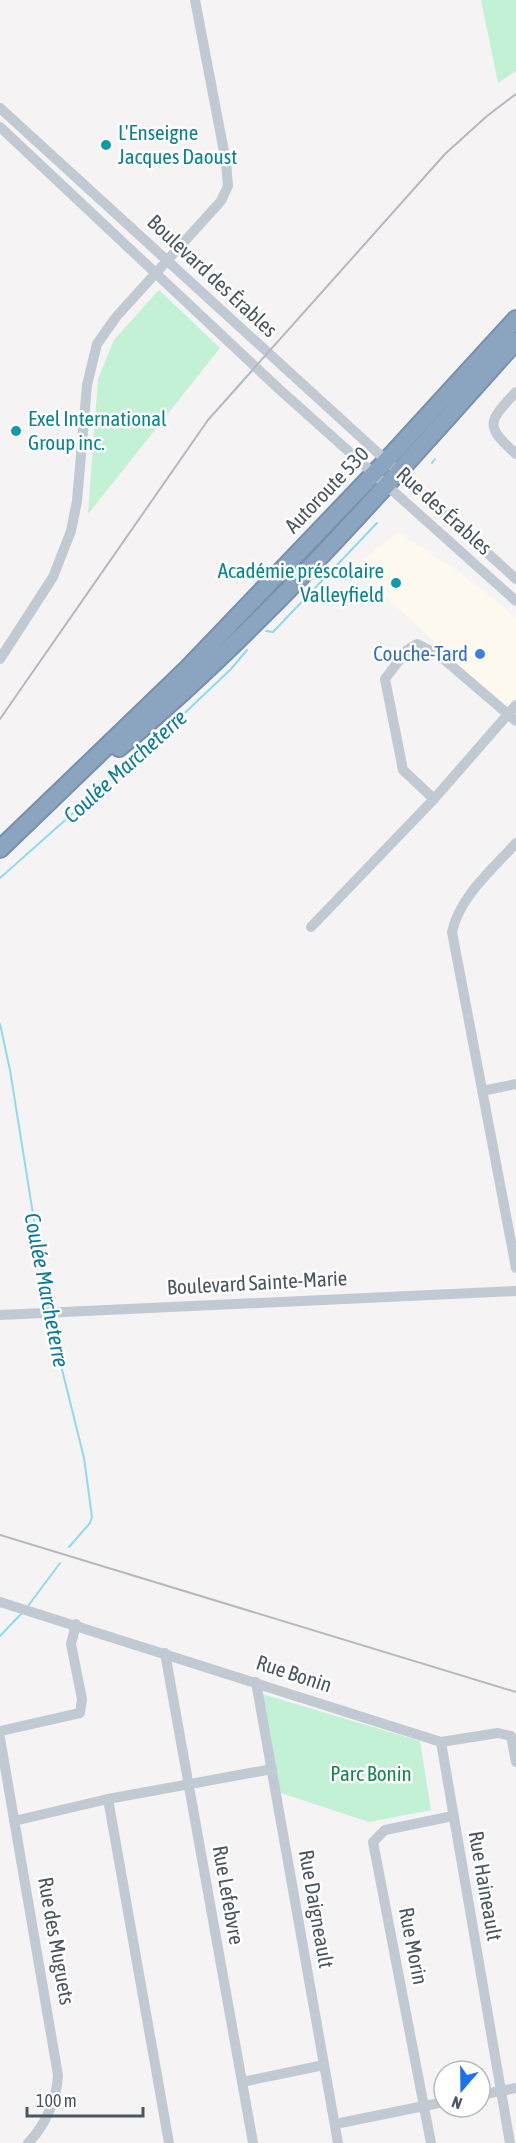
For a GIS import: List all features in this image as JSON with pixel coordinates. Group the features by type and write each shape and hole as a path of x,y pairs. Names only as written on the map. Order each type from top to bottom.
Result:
{"highway":[{"name":"Autoroute 530","path":"392,467 516,319"},
{"name":"Autoroute 530","path":"5,844 188,668 516,341"}],"street":[{"path":"0,659 53,577 71,531 77,501 87,385 97,344 106,328 221,201 228,186 226,162 195,0"},
{"name":"Boulevard des Érables","path":"0,108 392,467"},
{"name":"Boulevard des Érables","path":"0,127 157,272 242,355 379,479"},
{"path":"516,392 494,416 492,428 496,436 516,454"},
{"name":"Rue des Érables","path":"392,467 516,579"},
{"name":"Rue des Érables","path":"379,479 516,601"},
{"path":"311,927 434,798 513,713 440,656 417,644 406,650 385,679 403,770 434,798"},
{"path":"516,843 468,897 457,914 452,933 516,1268"},
{"path":"482,1091 516,1084"},
{"name":"Boulevard Sainte-Marie","path":"0,1315 516,1291"},
{"name":"Rue Bonin","path":"0,1602 441,1742 498,1733 511,1736 516,1762"},
{"path":"0,1731 80,1713 82,1699 71,1644 71,1623"},
{"name":"Rue Lefebvre","path":"165,1653 253,2143"},
{"name":"Rue Daigneault","path":"256,1683 338,2143"},
{"name":"Rue des Muguets","path":"0,1738 58,2075 53,2101 36,2135 28,2143"},
{"name":"Rue Haineault","path":"441,1742 510,2143"},
{"path":"14,1821 108,1799 272,1769"},
{"path":"108,1799 169,2143"},
{"name":"Rue Morin","path":"431,2143 373,1842 385,1830 453,1816"},
{"path":"242,2082 324,2065"},
{"path":"492,2093 516,2088"},
{"path":"334,2124 432,2105"}],"shaded area":[{"path":"398,532 462,574 516,617 516,702 508,711 354,567"}],"green space":[{"path":"481,0 516,0 516,71 498,83"},
{"path":"159,290 220,348 88,514 98,379 114,340"},
{"name":"Parc Bonin","path":"262,1694 420,1741 431,1810 369,1822 278,1792"}],"waterway":[{"name":"Coulée Marcheterre","path":"432,463 435,459"},
{"name":"Coulée Marcheterre","path":"266,631 273,632 377,523"},
{"name":"Coulée Marcheterre","path":"0,878 170,727 231,669 247,650"},
{"name":"Coulée Marcheterre","path":"0,1024 10,1070 48,1308"},
{"name":"Coulée Marcheterre","path":"49,1317 84,1458 92,1517 90,1523 69,1547"},
{"name":"Coulée Marcheterre","path":"28,1606 60,1563"},
{"name":"Coulée Marcheterre","path":"0,1636 22,1613"}],"railway":[{"path":"0,719 208,420 445,154 487,116 516,94"},
{"path":"0,1535 516,1692"}],"place":[{"name":"L'Enseigne Jacques Daoust","path":"106,145"},
{"name":"Exel International Group inc.","path":"16,431"},
{"name":"Académie préscolaire Valleyfield","path":"396,583"},
{"name":"Couche-Tard","path":"480,654"}]}
